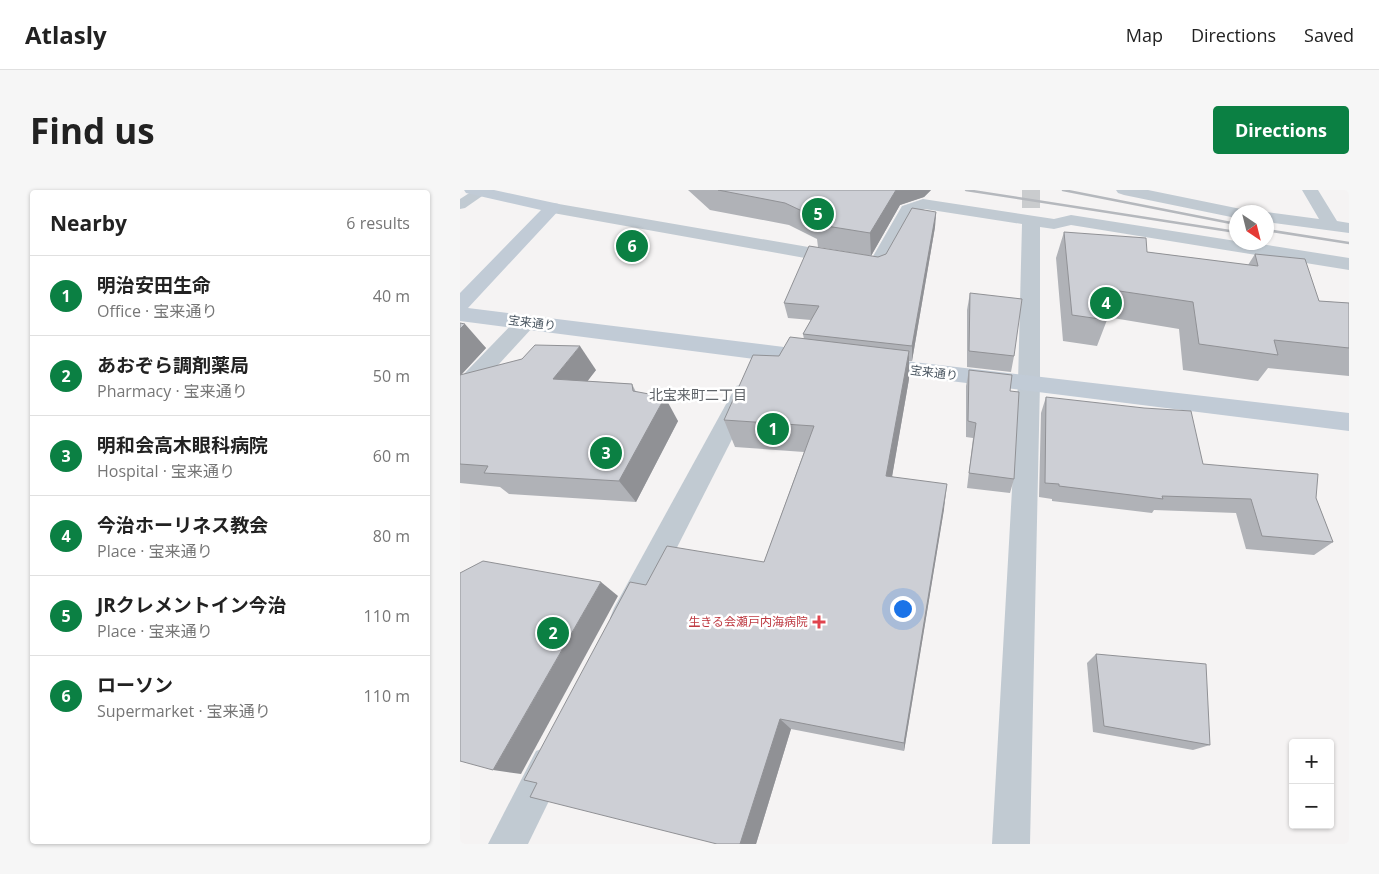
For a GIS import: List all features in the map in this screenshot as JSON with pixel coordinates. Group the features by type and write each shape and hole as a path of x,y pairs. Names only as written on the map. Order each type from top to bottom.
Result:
{"street":[{"path":"1124,190 1229,212"},
{"path":"1310,190 1331,225"},
{"path":"476,191 553,208 878,265 908,210 923,204 1054,224 1071,220 1349,264"},
{"path":"460,306 499,262 567,196"},
{"path":"1274,218 1349,228"},
{"path":"1011,844 1029,383 1030,221"},
{"name":"宝来通り","path":"460,314 764,353 1349,422"},
{"path":"460,392 526,322"},
{"path":"612,642 764,353"},
{"path":"507,844 562,739"}],"lane":[{"path":"460,205 476,191"}],"building":[{"path":"718,190 896,190 870,233 814,224 817,218 785,203"},
{"path":"912,208 936,212 912,346 803,334 819,306 784,303 809,246 878,257 886,254"},
{"path":"1064,232 1146,238 1147,252 1258,266 1255,254 1305,259 1319,301 1349,303 1349,348 1274,340 1278,355 1199,344 1193,302 1106,289 1107,320 1072,315"},
{"path":"970,293 1022,299 1014,356 969,351"},
{"path":"790,337 909,351 886,476 947,484 904,743 780,719 740,844 717,844 530,797 537,783 524,780 630,582 646,585 667,546 764,562 814,426 724,420 753,355 779,356"},
{"path":"535,345 580,346 553,379 632,384 633,391 665,397 619,481 484,473 488,466 460,464 460,375 522,359"},
{"path":"969,370 1012,375 1010,391 1019,392 1014,479 969,473 976,423 968,421"},
{"path":"1046,397 1144,408 1191,411 1203,464 1318,474 1316,498 1333,542 1262,536 1251,499 1162,496 1163,499 1045,483"},
{"path":"483,561 601,582 493,770 460,761 460,573"},
{"path":"1096,654 1206,664 1210,745 1104,726"}],"tunnel":[{"path":"1031,190 1031,221"}],"railway":[{"path":"966,190 1229,231"},
{"path":"1063,190 1229,223"},
{"path":"1274,231 1349,243"}],"place":[{"name":"JRクレメントイン今治","path":"818,214"},
{"name":"ローソン","path":"632,246"},
{"name":"今治ホーリネス教会","path":"1106,303"},
{"name":"明治安田生命","path":"773,429"},
{"name":"明和会高木眼科病院","path":"606,453"},
{"name":"生きる会瀬戸内海病院","path":"819,622"},
{"name":"あおぞら調剤薬局","path":"553,633"}],"district":[{"name":"北宝来町二丁目","path":"698,395"}]}
